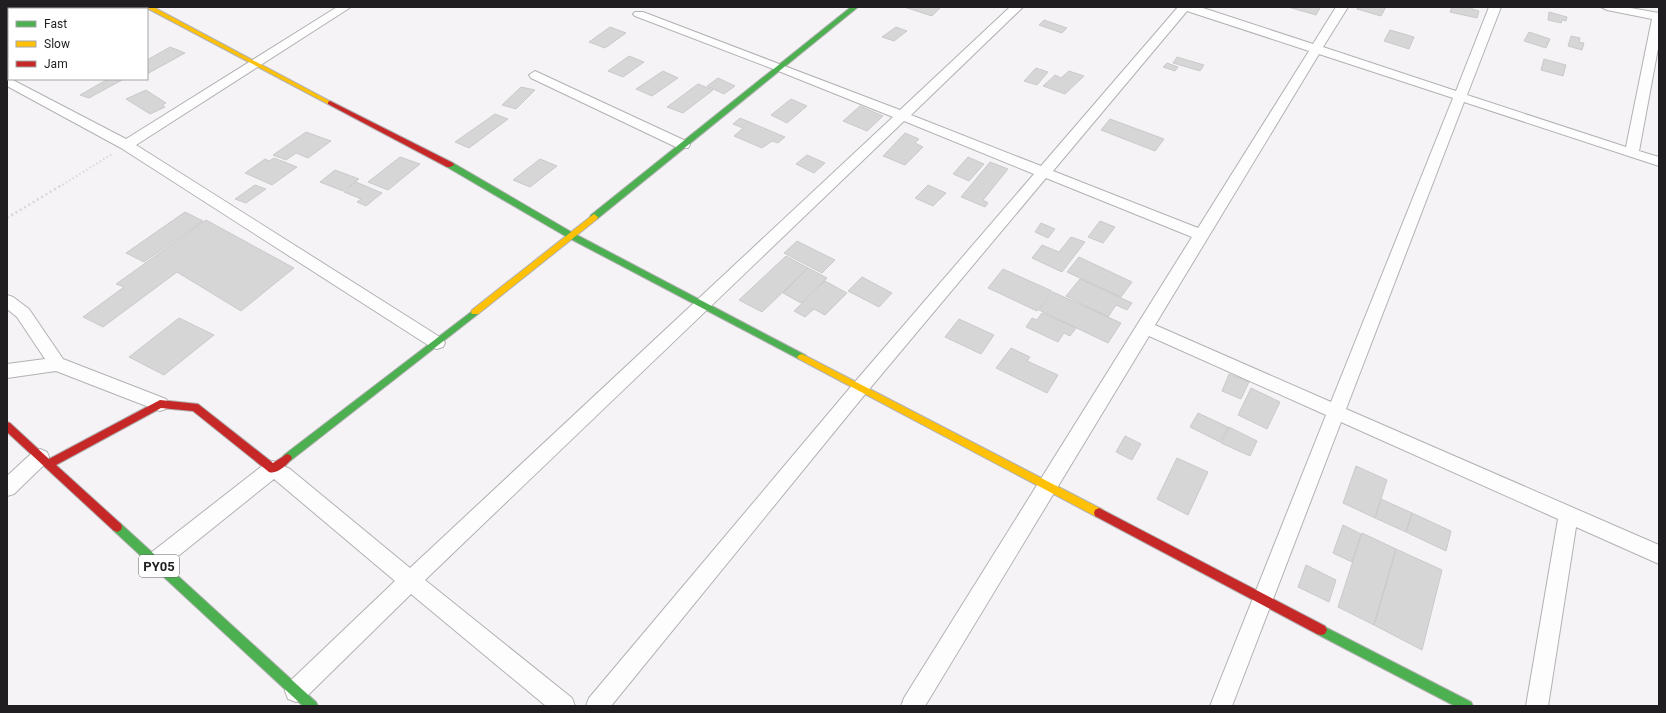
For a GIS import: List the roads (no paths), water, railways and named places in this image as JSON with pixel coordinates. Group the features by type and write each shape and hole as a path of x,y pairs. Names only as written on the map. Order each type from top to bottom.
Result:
{"main road":[{"path":"148,7 255,65 436,157 570,236 1466,706"},
{"path":"44,460 160,404 195,407 272,468 437,343 855,7"},
{"name":"PY05","path":"7,426 312,706"}],"street":[{"path":"126,145 345,7"},
{"path":"296,691 410,581 1017,7"},
{"path":"597,706 860,388 1184,7"},
{"path":"1188,7 1659,162"},
{"path":"912,706 1342,7"},
{"path":"1221,706 1494,7"},
{"path":"1607,7 1659,17 1632,153"},
{"path":"639,14 780,67 1201,235"},
{"path":"535,75 683,145"},
{"path":"7,80 126,145 437,343"},
{"path":"7,301 23,313 57,364"},
{"path":"1144,327 1659,555"},
{"path":"7,371 57,364 160,404"},
{"path":"7,488 44,460"},
{"path":"155,562 272,468 283,474 410,581 564,706"},
{"path":"1537,706 1568,515"}]}
